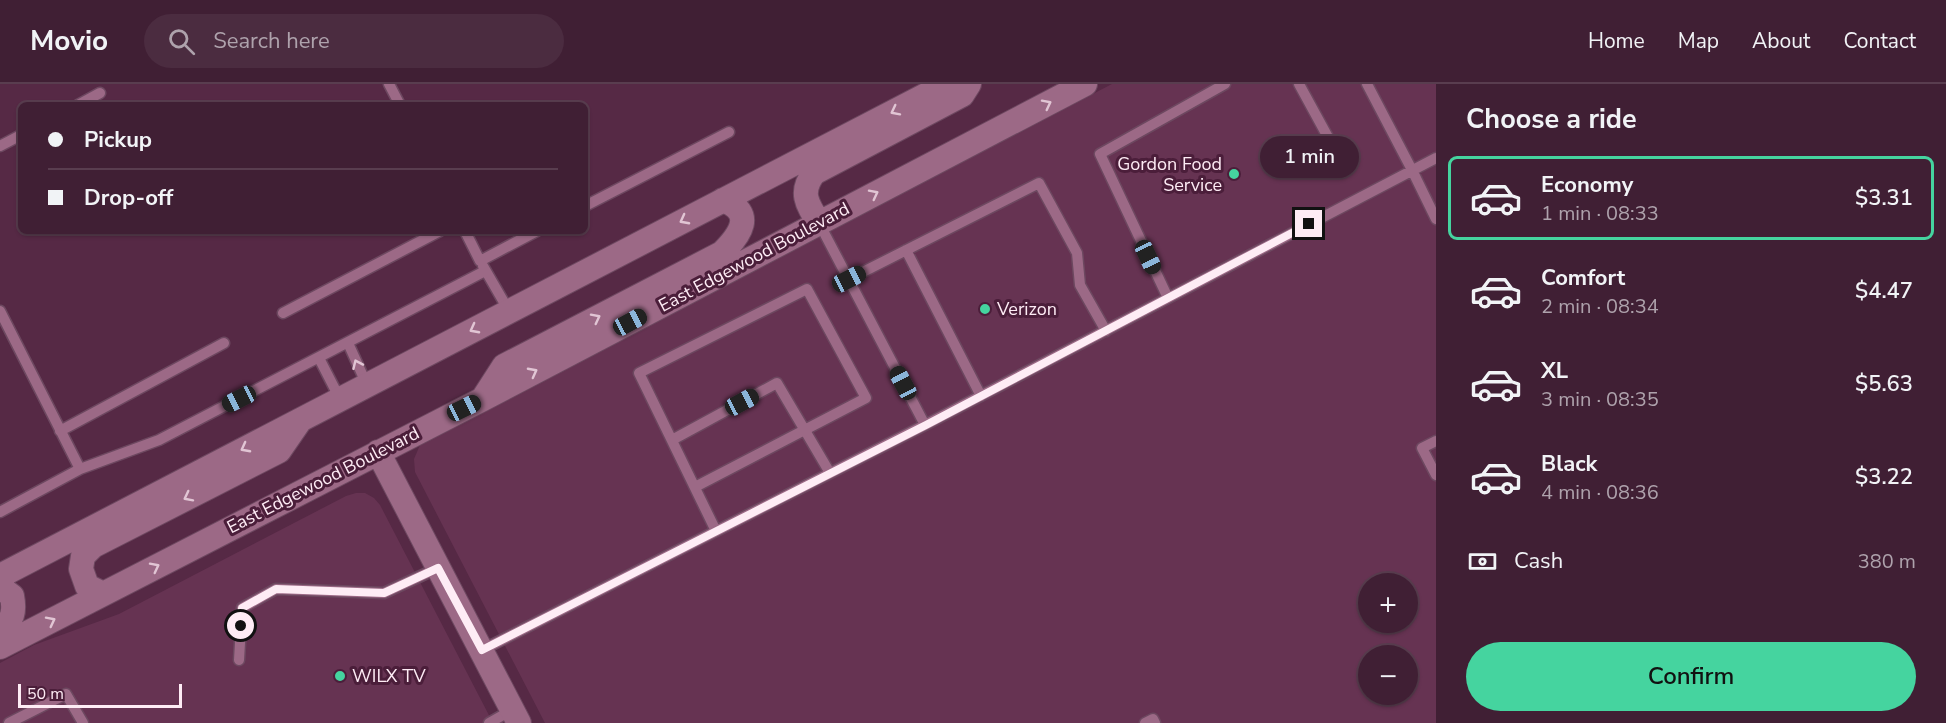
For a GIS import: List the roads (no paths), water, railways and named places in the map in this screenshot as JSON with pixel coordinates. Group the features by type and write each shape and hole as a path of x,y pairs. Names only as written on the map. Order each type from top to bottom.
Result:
{"street":[{"path":"819,222 808,206 806,194 806,183 814,173 962,95 969,84"},
{"name":"East Edgewood Boulevard","path":"0,647 483,399 1085,84"},
{"path":"0,576 939,86"},
{"path":"483,399 504,366 722,253 736,239 741,226 742,214 735,205 723,200"},
{"path":"103,594 87,586 81,569 83,556 93,546 279,451 303,418"},
{"path":"378,452 516,717"},
{"path":"0,587 12,596 15,609 10,621 0,630"}],"lane":[{"path":"389,84 398,102"},
{"path":"1168,298 1100,153 1225,84"},
{"path":"1299,84 1341,161"},
{"path":"1366,84 1413,170 1436,219"},
{"path":"84,102 100,93"},
{"path":"588,204 729,132"},
{"path":"0,146 18,137"},
{"path":"482,650 926,425 1436,158"},
{"path":"849,279 1039,183 1077,253 1080,285 1106,331"},
{"path":"819,222 926,425"},
{"path":"283,313 434,234"},
{"path":"466,234 482,266 509,311"},
{"path":"0,512 80,470 159,440 348,343 482,266 532,234"},
{"path":"906,250 981,396"},
{"path":"695,487 866,398 807,289 639,373 716,531"},
{"path":"0,311 80,470"},
{"path":"60,431 224,343"},
{"path":"348,343 367,385"},
{"path":"319,358 340,399"},
{"path":"672,440 777,383 830,473"},
{"path":"1436,441 1422,448 1436,475"},
{"path":"239,660 242,608 276,589 384,593 438,568"},
{"path":"9,723 66,693 83,723"},
{"path":"489,723 516,717"},
{"path":"1145,723 1153,718 1155,723"}],"place":[{"name":"Gordon Food Service","path":"1234,174"},
{"name":"Verizon","path":"985,309"},
{"name":"WILX TV","path":"340,676"}]}
